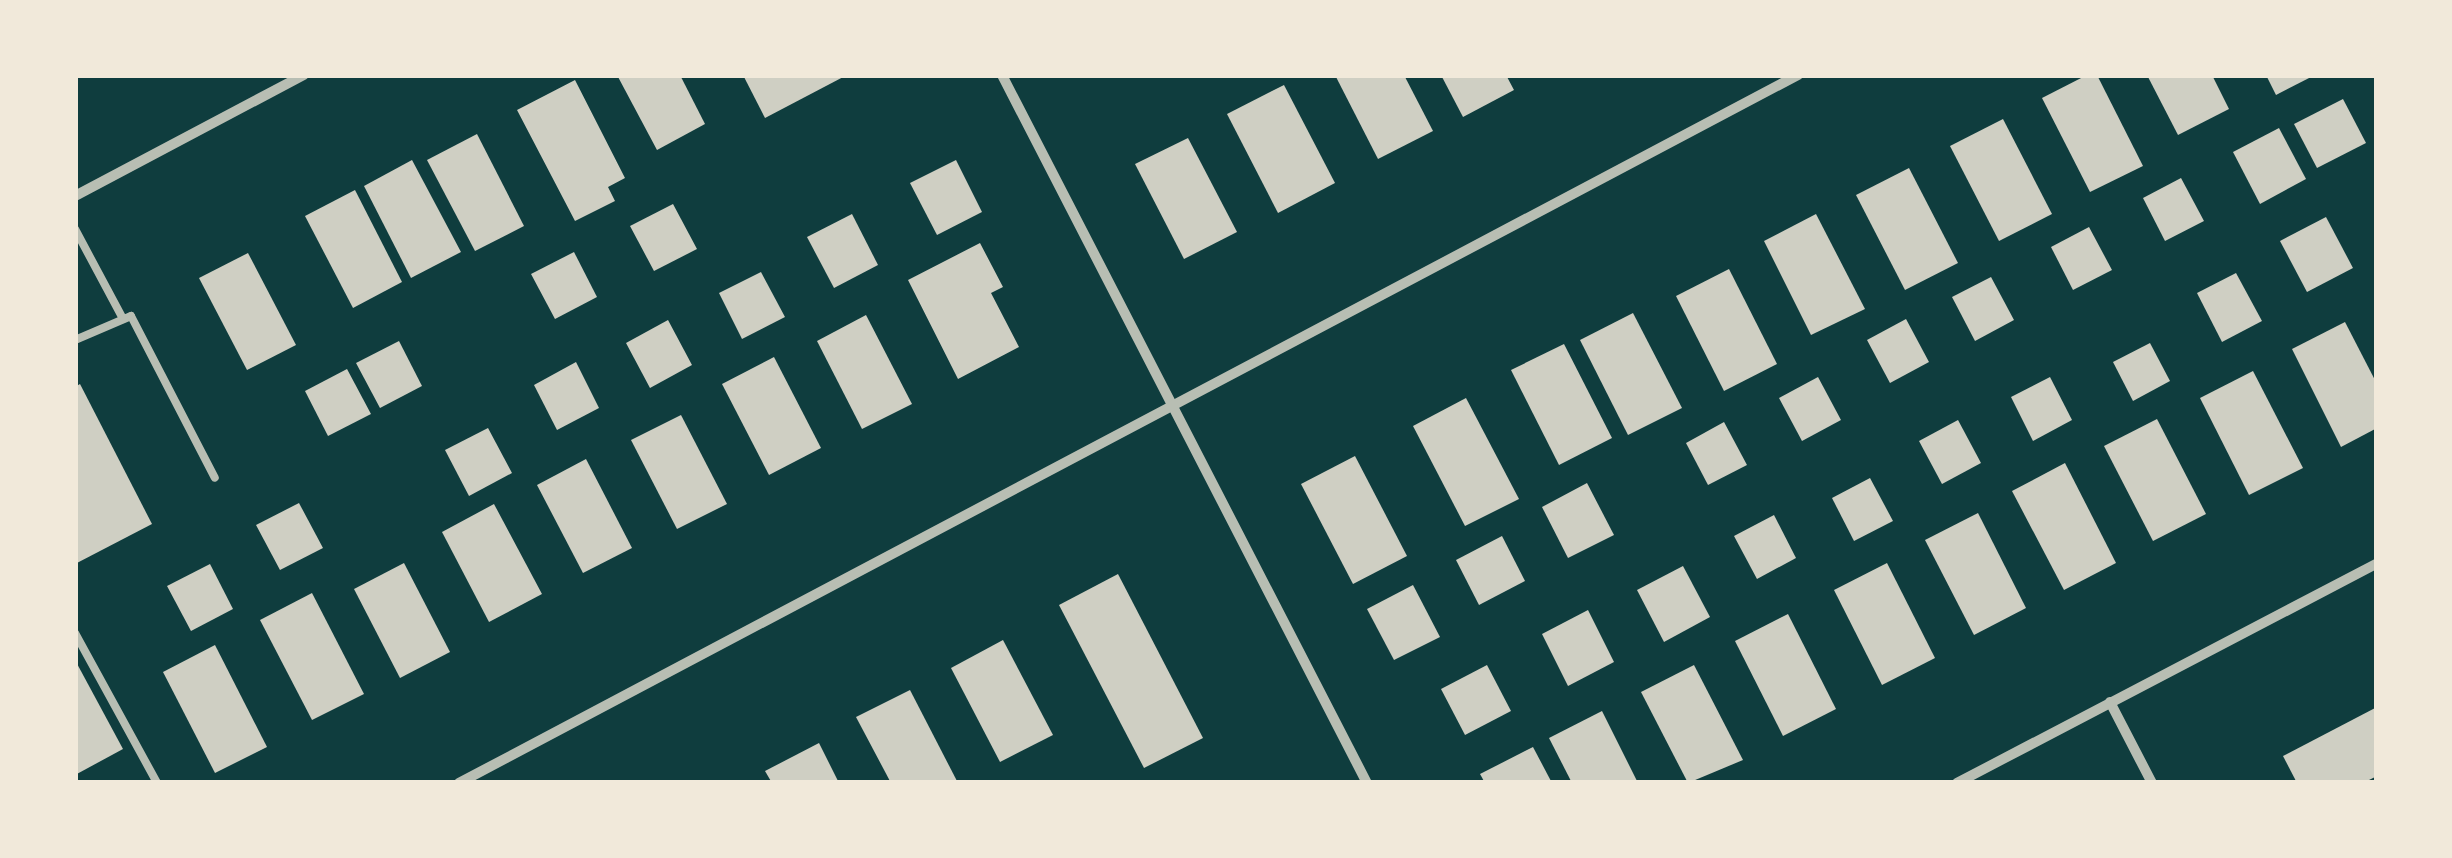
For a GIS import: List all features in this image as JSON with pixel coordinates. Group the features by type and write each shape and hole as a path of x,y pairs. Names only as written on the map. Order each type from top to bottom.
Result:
{"street":[{"path":"75,196 304,75"},
{"path":"1002,75 1367,783"},
{"path":"460,783 1798,75"},
{"path":"1957,783 2377,563"},
{"path":"2110,702 2152,783"}],"lane":[{"path":"75,229 123,318"},
{"path":"75,340 131,316 215,478"},
{"path":"75,633 157,783"}],"building":[{"path":"617,75 680,75 705,124 657,150"},
{"path":"743,75 847,75 765,118"},
{"path":"1335,75 1404,75 1433,131 1378,159"},
{"path":"1441,75 1506,75 1514,90 1463,117"},
{"path":"2087,75 2097,75 2143,166 2090,192 2042,98"},
{"path":"2147,75 2212,75 2229,109 2178,135"},
{"path":"2266,75 2315,75 2276,95"},
{"path":"575,80 625,178 608,187 615,201 575,221 517,110"},
{"path":"1284,85 1335,183 1278,213 1227,114"},
{"path":"2343,99 2366,143 2317,168 2294,124"},
{"path":"2003,119 2052,214 1999,241 1950,146"},
{"path":"2279,128 2306,179 2260,204 2233,152"},
{"path":"477,134 524,226 475,251 427,160"},
{"path":"1188,138 1237,232 1184,259 1135,164"},
{"path":"412,160 461,252 411,278 364,186"},
{"path":"956,160 982,212 937,235 910,183"},
{"path":"1909,168 1958,263 1905,290 1856,195"},
{"path":"2181,178 2204,221 2165,241 2143,198"},
{"path":"355,190 402,282 353,308 305,216"},
{"path":"673,204 697,249 654,271 630,226"},
{"path":"852,214 878,265 834,288 807,237"},
{"path":"1816,214 1865,309 1811,335 1764,241"},
{"path":"2326,217 2353,268 2307,292 2280,241"},
{"path":"2089,227 2112,270 2073,290 2051,247"},
{"path":"980,243 1003,287 991,293 1019,347 958,379 908,280"},
{"path":"574,252 597,297 555,319 531,274"},
{"path":"248,253 296,345 247,370 199,278"},
{"path":"1729,269 1777,364 1724,391 1676,296"},
{"path":"761,272 785,317 742,339 719,293"},
{"path":"2236,273 2262,321 2222,342 2197,293"},
{"path":"1991,277 2014,320 1975,341 1952,297"},
{"path":"1633,313 1682,408 1628,435 1580,340"},
{"path":"866,315 912,404 862,429 817,341"},
{"path":"1906,319 1929,362 1890,383 1867,340"},
{"path":"668,320 692,365 650,388 626,343"},
{"path":"2345,322 2377,384 2377,428 2341,447 2292,349"},
{"path":"399,341 422,386 380,408 356,363"},
{"path":"2150,343 2170,381 2133,401 2113,362"},
{"path":"1564,344 1612,438 1559,465 1511,370"},
{"path":"774,357 821,448 769,475 722,384"},
{"path":"576,362 599,408 557,430 534,385"},
{"path":"347,369 371,414 328,436 305,391"},
{"path":"2253,371 2303,468 2249,495 2200,398"},
{"path":"1818,377 1841,420 1802,441 1779,398"},
{"path":"2050,377 2072,420 2033,441 2011,397"},
{"path":"80,384 152,524 75,564 75,387"},
{"path":"1466,398 1519,499 1465,526 1413,426"},
{"path":"681,415 727,504 677,529 631,440"},
{"path":"2157,419 2206,514 2153,541 2104,446"},
{"path":"1958,420 1981,463 1942,484 1919,441"},
{"path":"1724,422 1747,465 1708,485 1686,443"},
{"path":"488,428 512,473 469,496 445,450"},
{"path":"1355,456 1407,556 1353,584 1301,484"},
{"path":"586,459 632,548 583,573 537,485"},
{"path":"2065,463 2116,563 2064,590 2012,491"},
{"path":"1870,478 1893,521 1854,541 1832,498"},
{"path":"1587,483 1614,535 1568,558 1542,507"},
{"path":"299,503 323,548 280,570 256,525"},
{"path":"494,504 542,594 489,622 442,532"},
{"path":"1978,513 2026,608 1974,635 1925,540"},
{"path":"1774,515 1796,558 1757,579 1734,536"},
{"path":"1502,536 1525,581 1479,605 1456,560"},
{"path":"404,563 450,652 400,678 354,589"},
{"path":"1887,563 1935,658 1882,685 1834,590"},
{"path":"210,564 233,609 191,631 167,586"},
{"path":"1683,566 1710,617 1664,642 1637,590"},
{"path":"1118,574 1203,738 1144,768 1059,605"},
{"path":"1413,585 1440,637 1394,660 1367,609"},
{"path":"312,593 364,694 312,720 260,620"},
{"path":"1588,610 1614,662 1568,686 1542,634"},
{"path":"1788,614 1836,709 1783,736 1735,641"},
{"path":"1003,640 1053,735 1000,762 951,668"},
{"path":"215,645 267,747 215,773 163,672"},
{"path":"75,660 123,749 75,775"},
{"path":"1487,665 1511,711 1465,735 1441,689"},
{"path":"1694,665 1743,760 1688,783 1641,692"},
{"path":"910,690 958,783 891,783 856,717"},
{"path":"2377,707 2377,776 2363,783 2297,783 2283,756"},
{"path":"1602,711 1638,783 1572,783 1549,738"},
{"path":"819,743 839,783 772,783 765,771"},
{"path":"1533,747 1552,783 1485,783 1480,774"}]}
